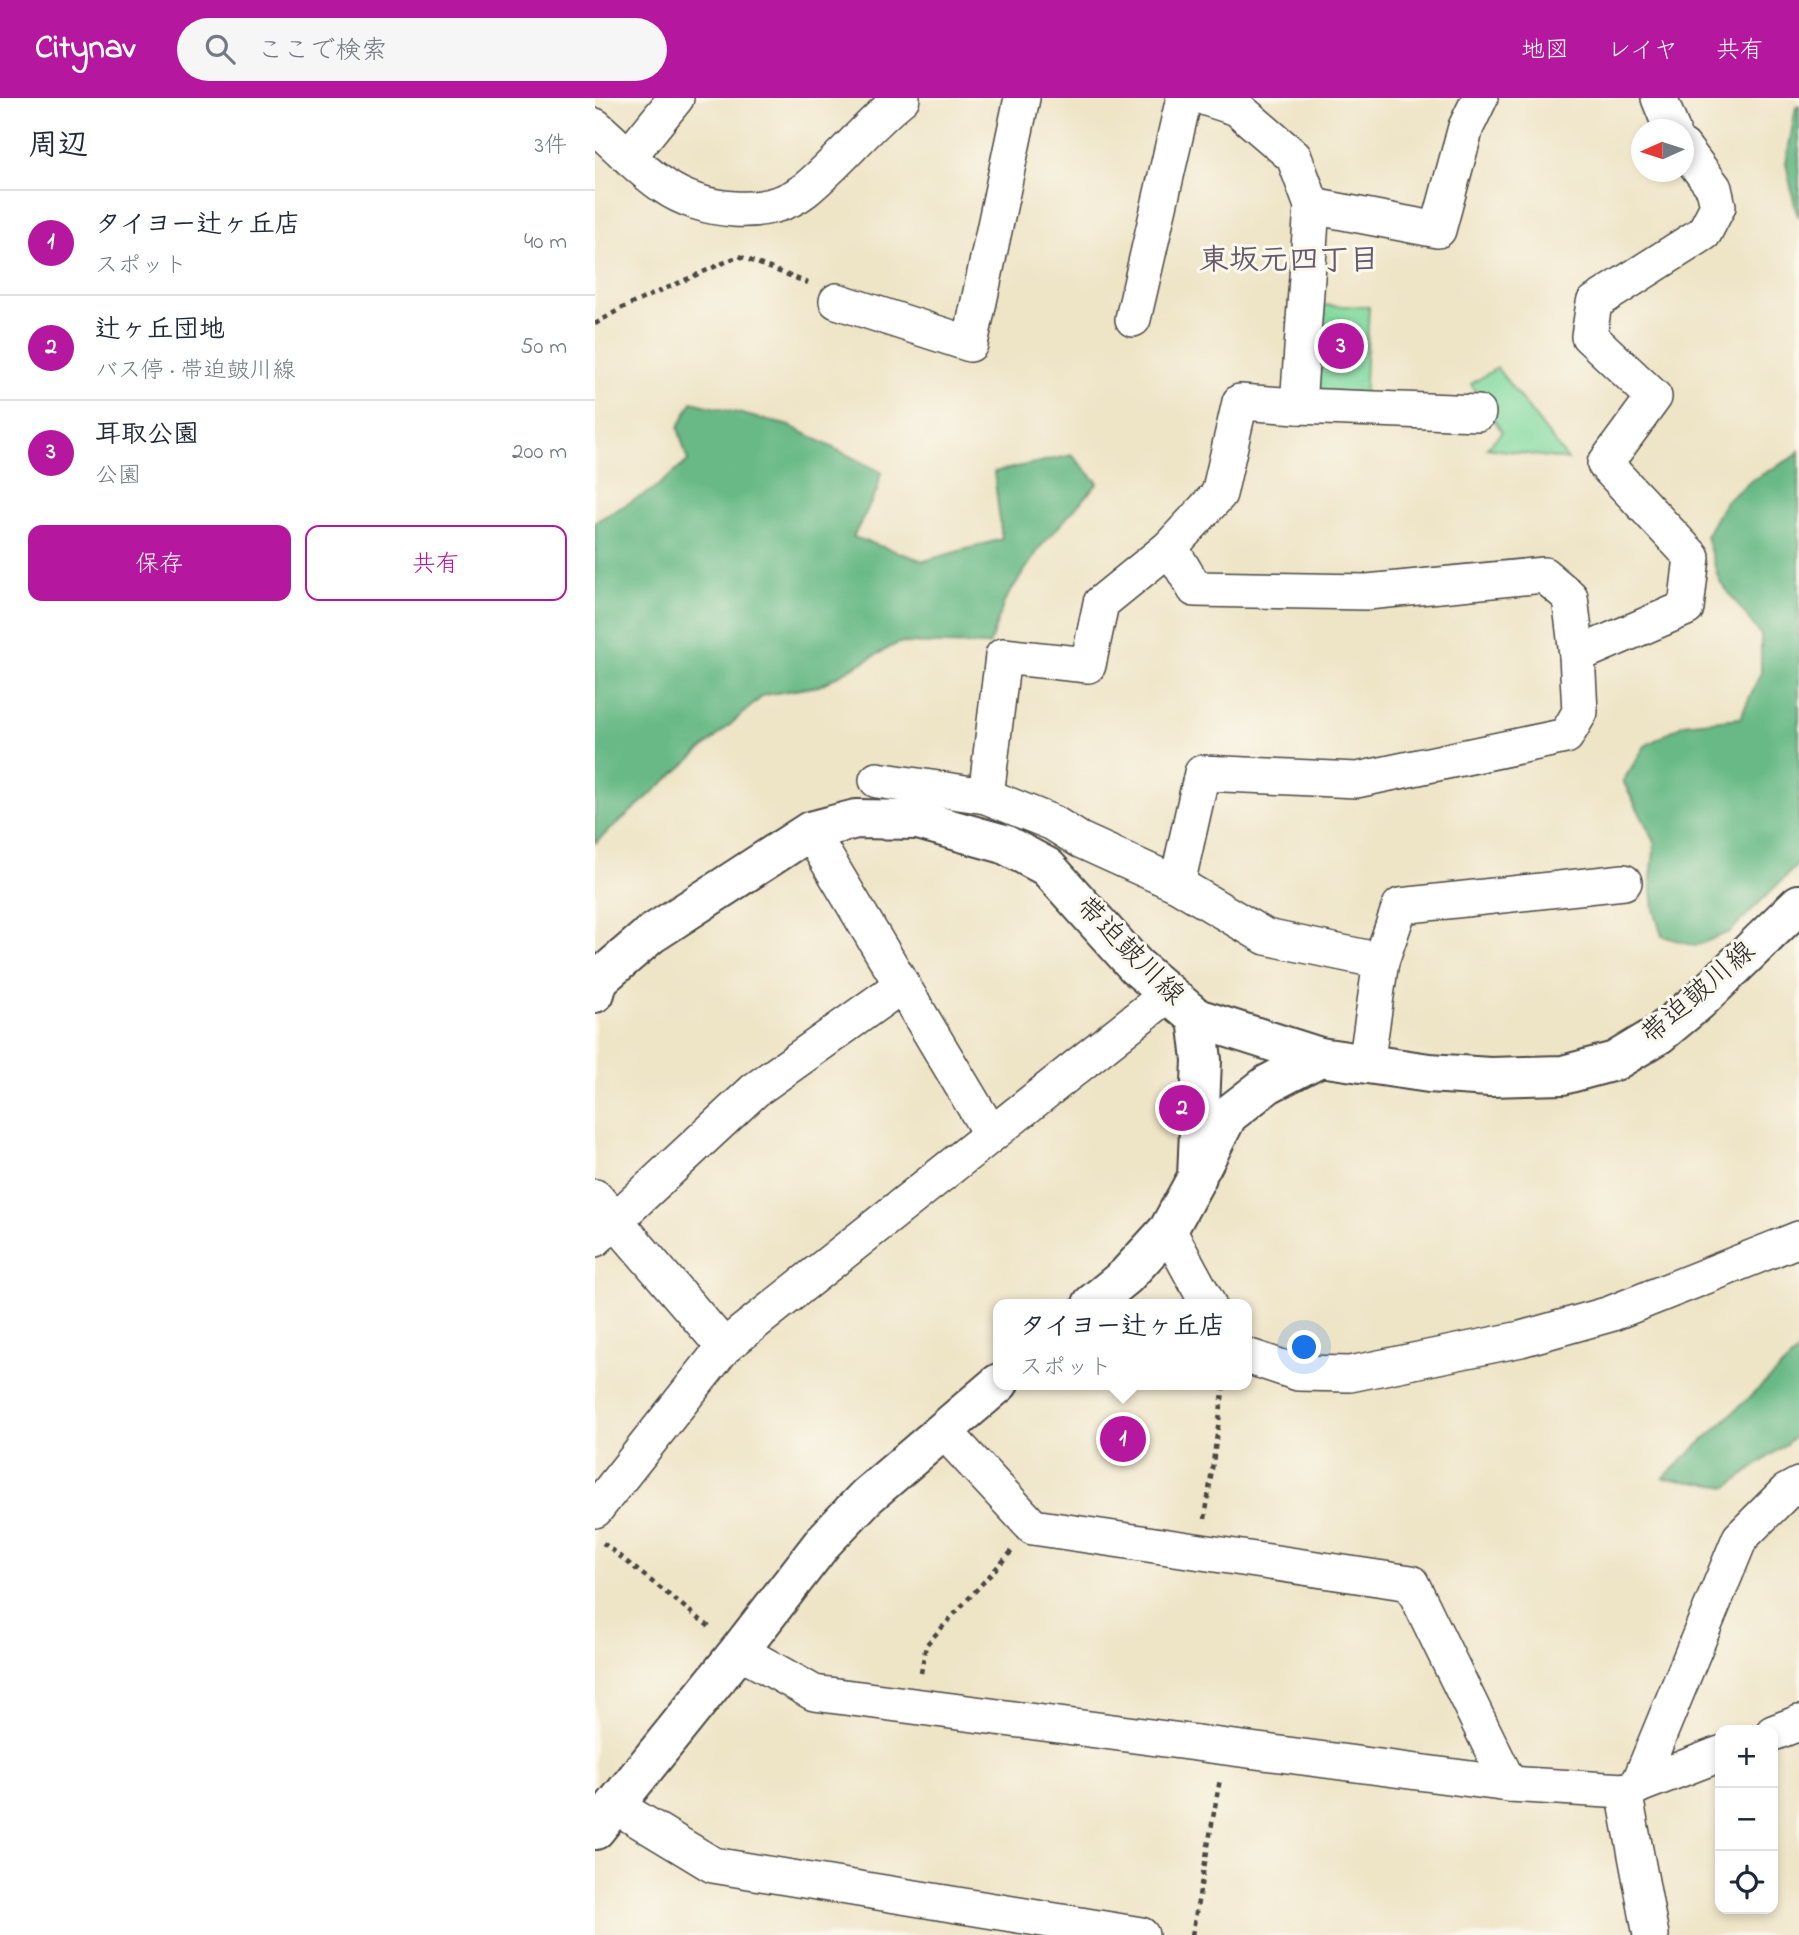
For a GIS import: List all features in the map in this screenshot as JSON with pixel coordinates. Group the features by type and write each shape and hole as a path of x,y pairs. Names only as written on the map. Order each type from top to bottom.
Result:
{"street":[{"path":"629,156 676,98"},
{"path":"595,126 664,187 705,205 739,209 771,207 803,191 902,98"},
{"path":"837,301 970,344 1022,98"},
{"path":"1133,319 1184,98"},
{"path":"1206,98 1237,108 1294,157 1312,206 1298,406"},
{"path":"1312,206 1438,230 1466,127 1480,98"},
{"path":"1659,98 1668,119"},
{"path":"1577,655 1686,608 1692,557 1605,464 1654,397 1589,336 1594,303 1703,233 1718,206 1714,188 1694,162"},
{"path":"986,796 1003,656 1088,665 1101,603 1170,547 1219,494 1240,402 1478,413"},
{"path":"1170,547 1195,589 1367,592 1544,575 1570,597 1580,712 1566,736 1357,780 1202,774 1177,884"},
{"path":"877,780 986,796 1053,822 1080,840 1177,884 1265,937 1381,961"},
{"name":"帯迫皷川線","path":"597,983 650,934 810,831 856,820 898,818 918,820 1004,844 1047,867 1136,966 1197,1018 1319,1057 1366,1065 1490,1077 1563,1075 1615,1061 1658,1035 1699,1001 1799,904"},
{"path":"810,831 991,1134"},
{"path":"1366,1065 1381,961 1400,906 1624,882"},
{"path":"725,1347 601,1218 755,1090 902,985"},
{"path":"595,1510 725,1347 1167,995"},
{"path":"1197,1018 1202,1060 1197,1177"},
{"path":"1099,1299 1126,1276 1168,1230 1228,1115 1268,1084 1319,1057"},
{"path":"1168,1230 1205,1299"},
{"path":"1252,1358 1298,1373 1350,1374 1521,1339 1610,1314 1799,1239"},
{"path":"993,1388 867,1496 824,1541 604,1818 713,1865 1141,1935"},
{"path":"943,1430 1033,1527 1411,1583 1509,1784"},
{"path":"1651,1935 1631,1789 1740,1538 1786,1492 1799,1485"},
{"path":"739,1651 814,1693 1509,1784 1631,1789 1715,1756"},
{"path":"1778,1731 1799,1723"}],"path":[{"path":"595,324 739,256 829,291 837,301"},
{"path":"1201,1552 1223,1390"},
{"path":"916,1706 926,1645 1033,1527"},
{"path":"595,1536 739,1651"},
{"path":"1192,1935 1226,1747"}],"green space":[{"path":"1799,106 1799,217 1786,163 1796,107"},
{"path":"1317,305 1369,307 1364,399 1321,396 1314,385"},
{"path":"1497,368 1568,460 1487,448 1502,432 1471,384"},
{"path":"692,402 790,426 881,472 877,491 853,537 924,561 1002,539 994,472 1072,455 1098,483 1041,546 1005,600 989,645 898,643 819,686 764,695 595,843 595,522 654,489 688,461 678,428"},
{"path":"1799,451 1799,863 1730,932 1695,946 1662,936 1654,910 1651,878 1655,842 1623,781 1645,746 1684,724 1740,718 1761,673 1761,635 1719,580 1706,536 1725,502 1752,480 1794,457"},
{"path":"1799,1351 1799,1434 1728,1487 1663,1478"}],"place":[{"name":"耳取公園","path":"1341,346"},
{"name":"辻ヶ丘団地","path":"1182,1108"},
{"name":"タイヨー辻ヶ丘店","path":"1123,1439"}],"district":[{"name":"東坂元四丁目","path":"1289,262"}]}
